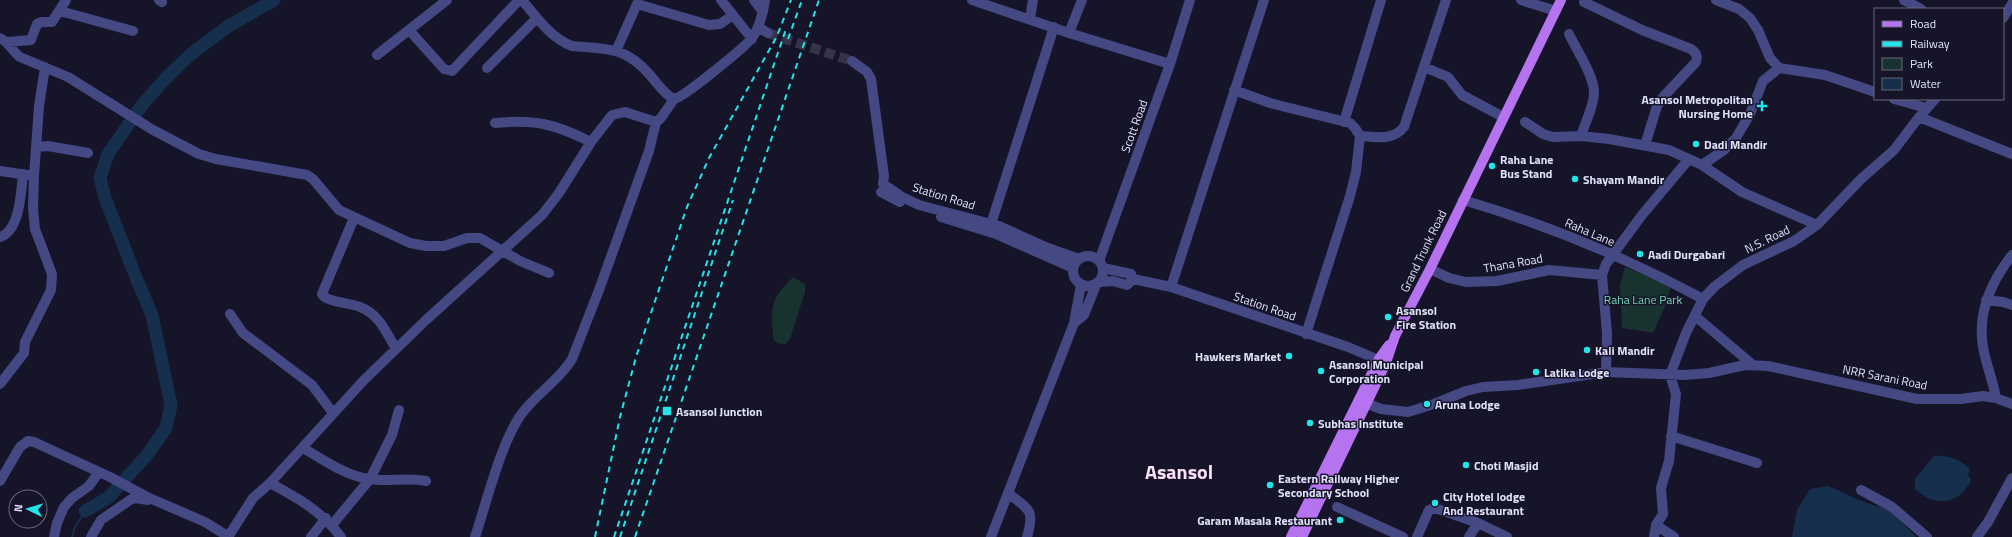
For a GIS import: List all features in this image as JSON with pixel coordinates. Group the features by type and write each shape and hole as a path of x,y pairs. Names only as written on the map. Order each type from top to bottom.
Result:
{"main road":[{"name":"Grand Trunk Road","path":"1302,537 1366,403 1395,336 1430,269 1462,200 1561,0"},
{"path":"1291,537 1383,361"}],"street":[{"path":"4,40 31,40 37,24 42,22 52,22 66,0"},
{"path":"377,55 447,0"},
{"path":"409,30 444,69 452,71 519,0"},
{"path":"522,0 557,38 572,46 616,51 631,56 667,94 674,99"},
{"path":"721,0 752,38"},
{"path":"754,0 763,12"},
{"path":"475,537 504,450 515,425 528,405 566,368 572,359 599,290 648,151 656,122 661,118 674,99 688,92 752,38 758,27 765,0"},
{"path":"972,0 1069,33 1170,64"},
{"path":"1030,19 1032,0"},
{"path":"1069,33 1082,0"},
{"name":"Scott Road","path":"1102,264 1170,64 1190,0"},
{"path":"1171,287 1264,0"},
{"path":"1344,122 1382,0"},
{"path":"1360,136 1392,137 1399,134 1404,127 1446,0"},
{"path":"1521,0 1556,11"},
{"path":"1716,0 1739,9 1750,18 1758,30 1770,58 1779,68 1825,75 1874,92"},
{"path":"1904,0 1919,8"},
{"path":"1584,2 1642,30 1696,52 1696,62 1657,106 1645,145"},
{"path":"616,51 637,4 709,25 720,24 733,15"},
{"path":"2004,16 2012,4"},
{"path":"60,11 133,31"},
{"path":"487,68 537,18"},
{"path":"758,27 768,33"},
{"path":"991,224 1054,27"},
{"path":"1569,34 1590,76 1594,92 1593,100 1581,136"},
{"path":"4,40 14,53 20,57 68,77 153,130 208,157 307,175 313,179 339,210 354,218 418,245 451,245 474,236 503,250 520,261 549,273"},
{"path":"852,61 867,72 871,79 884,176 882,188"},
{"path":"0,384 24,353 25,342 51,290 52,274 35,229 33,208 39,106 45,67"},
{"path":"1424,67 1448,77 1462,95 1503,117"},
{"path":"1702,165 1724,150 1736,138 1750,114 1763,81 1779,68"},
{"path":"1234,90 1270,103 1350,123 1360,136 1356,172 1350,196 1306,334"},
{"path":"1898,100 1926,108"},
{"name":"N.S. Road","path":"1670,375 1686,333 1703,299 1714,287 1743,265 1794,242 1817,225 1861,179 1894,150 1926,108 1934,100"},
{"path":"0,481 4,466 20,447 28,442 34,442 110,477 151,499 205,522 228,537 253,498 270,483 303,448 333,413 396,349 542,215 559,193 590,142 612,115 618,112 625,112 656,122"},
{"path":"1919,117 2012,154"},
{"path":"495,123 530,121 566,129 590,142"},
{"path":"1525,122 1543,134 1553,137 1581,136 1645,145 1668,150 1702,165 1742,192 1817,225"},
{"path":"37,147 48,146 88,153"},
{"path":"1606,372 1607,333 1602,275 1606,264 1642,215 1689,159"},
{"path":"0,171 34,176"},
{"path":"0,237 5,236 12,228 17,216 23,174"},
{"name":"Station Road","path":"882,188 919,205 1011,230 1076,264"},
{"name":"Station Road","path":"882,188 924,212 996,234 1076,264"},
{"name":"Raha Lane","path":"1462,200 1544,227 1668,280 1703,299"},
{"path":"354,218 322,294 326,298 368,310 381,323 396,349"},
{"path":"1996,398 1983,347 1982,320 1986,300 1998,273 2012,255"},
{"path":"1074,324 1084,315 1098,284 1103,278 1102,264 1088,256 1076,264 1074,278 1081,285 1091,287 1098,284"},
{"name":"Station Road","path":"1102,264 1131,274 1134,279 1171,287 1383,361"},
{"name":"Thana Road","path":"1430,269 1449,278 1466,282 1497,281 1549,270 1602,275"},
{"name":"Station Road","path":"1098,284 1113,282 1127,285 1134,279"},
{"path":"991,537 1074,324 1081,285"},
{"path":"1986,300 2003,302 2012,306"},
{"path":"230,314 243,333 312,385 333,413"},
{"path":"1695,316 1753,364"},
{"name":"NRR Sarani Road","path":"1366,403 1381,409 1408,412 1434,404 1475,388 1533,384 1606,372 1670,375 1709,373 1753,364 1917,399 1961,400 1983,396 1996,398 2012,404"},
{"path":"1654,537 1656,525 1663,514 1662,488 1669,461 1676,394 1670,375"},
{"path":"311,537 329,522 370,479 392,435 399,410"},
{"path":"1671,436 1757,463"},
{"path":"303,448 343,471 370,479 426,481"},
{"path":"54,537 57,523 64,508 72,498 89,486 99,472"},
{"path":"1977,537 1988,522 2012,478"},
{"path":"270,483 305,502 329,522 341,537"},
{"path":"1862,490 1892,507 1927,537"},
{"path":"1008,493 1027,508 1031,515 1032,522 1027,537"},
{"path":"91,537 101,520 130,500 135,498 151,499"},
{"path":"1336,507 1403,537"},
{"path":"1417,537 1431,508 1478,523 1507,537"},
{"path":"1469,537 1478,523"},
{"path":"1656,525 1674,537"}],"green space":[{"name":"Raha Lane Park","path":"1625,267 1671,286 1666,304 1653,333 1622,328 1620,285"},
{"path":"793,277 805,284 805,292 790,339 785,344 780,344 774,341 772,311 778,294"}],"water":[{"path":"1934,456 1953,458 1970,469 1968,475 1971,479 1969,484 1965,490 1953,499 1947,501 1933,500 1915,489 1915,479"},
{"path":"1828,486 1872,505 1888,508 1916,537 1792,537 1797,510 1810,489"}],"waterway":[{"path":"85,511 109,497 147,455 166,428 171,405 152,315 105,198 100,178 108,154 142,105 166,78 191,54 227,27 274,0"},
{"path":"72,537 75,527 85,511"}],"tunnel":[{"path":"768,33 852,61"}],"railway":[{"path":"595,537 620,417 636,357 687,207 709,158 777,36 791,0"},
{"path":"788,39 802,0"},
{"path":"635,537 819,0"},
{"path":"614,537 786,29"},
{"path":"620,537 733,200"}],"place":[{"name":"Asansol Metropolitan Nursing Home","path":"1762,106"},
{"name":"Dadi Mandir","path":"1696,144"},
{"name":"Raha Lane Bus Stand","path":"1492,166"},
{"name":"Shayam Mandir","path":"1575,179"},
{"name":"Aadi Durgabari","path":"1640,254"},
{"name":"Asansol Fire Station","path":"1388,317"},
{"name":"Kali Mandir","path":"1587,350"},
{"name":"Hawkers Market","path":"1289,356"},
{"name":"Asansol Municipal Corporation","path":"1321,371"},
{"name":"Latika Lodge","path":"1536,372"},
{"name":"Aruna Lodge","path":"1427,404"},
{"name":"Asansol Junction","path":"667,411"},
{"name":"Subhas Institute","path":"1310,423"},
{"name":"Choti Masjid","path":"1466,465"},
{"name":"Eastern Railway Higher Secondary School","path":"1270,485"},
{"name":"City Hotel lodge And Restaurant","path":"1435,503"},
{"name":"Garam Masala Restaurant","path":"1340,520"}],"district":[{"name":"Asansol","path":"1179,471"}]}
